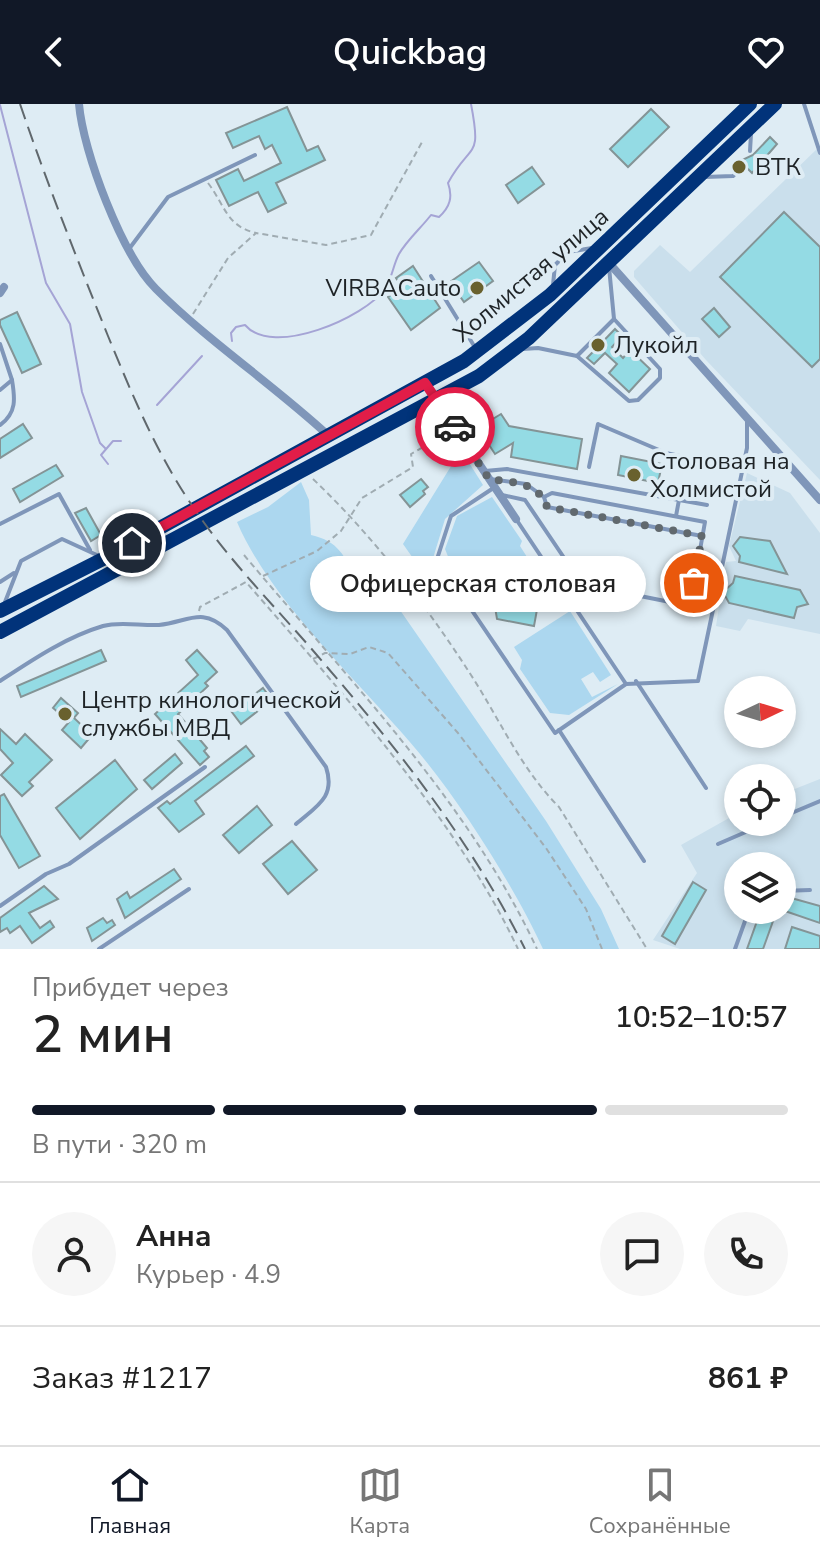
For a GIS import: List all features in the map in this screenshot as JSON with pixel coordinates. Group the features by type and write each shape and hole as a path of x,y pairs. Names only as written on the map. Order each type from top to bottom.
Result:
{"highway":[{"name":"Холмистая улица","path":"1,610 98,555 187,513 330,436 477,351 550,295 750,104"},
{"name":"Холмистая улица","path":"0,632 479,376 513,351 609,263 775,104"}],"street":[{"path":"79,104 89,156 129,249 154,287 330,436"},
{"name":"Холмистая улица","path":"609,263 820,500"},
{"path":"425,383 516,519"}],"lane":[{"path":"804,104 820,153"},
{"path":"750,151 753,125"},
{"path":"129,249 168,197 255,155"},
{"path":"698,177 733,176 741,168"},
{"path":"513,351 538,348 577,356 629,401 638,400 660,378 660,369 614,319 610,306 609,263"},
{"path":"431,276 477,351"},
{"path":"577,356 614,319"},
{"path":"0,344 16,402 7,420 0,425"},
{"path":"0,390 12,380"},
{"path":"707,505 507,469 451,516 437,559 555,733 626,684 636,681 698,681 742,470 748,432 746,416"},
{"path":"589,467 598,424 666,453 742,470"},
{"path":"492,483 526,484 544,497 547,507 702,536"},
{"path":"492,483 525,500 577,577 590,586 690,606 705,522 552,493 544,497"},
{"path":"0,524 25,509 28,513 59,494 98,555"},
{"path":"676,516 679,500"},
{"path":"516,519 626,684"},
{"path":"1,610 21,561 62,539 98,555"},
{"path":"0,582 16,572"},
{"path":"0,681 46,651 105,625 161,625 199,617 214,618 227,630 326,767 331,781 328,797 296,824"},
{"path":"636,681 706,788"},
{"path":"559,730 644,861"},
{"path":"0,906 46,874 69,864 205,767"},
{"path":"796,811 820,801"},
{"path":"718,844 737,836"},
{"path":"99,949 189,889"},
{"path":"796,890 810,890"},
{"path":"735,949 744,924"}],"path":[{"path":"205,179 227,219 240,230 326,245 371,235 422,142"},
{"path":"190,318 204,290 228,258 256,233"},
{"path":"262,577 317,551 351,517 362,498 413,467 411,454 456,429"},
{"path":"302,468 351,517 433,616 509,743 559,807 647,949"},
{"path":"244,555 418,760 516,907 537,949"},
{"path":"199,617 200,607 246,582 313,659 461,852 518,949"},
{"path":"313,659 325,653 350,654 369,647 388,653 458,733 546,848 586,909 602,949"}],"shaded area":[{"path":"820,146 820,480 706,360 634,277 634,271 660,245 690,272"},
{"path":"461,450 483,485 445,519 427,578 403,544"},
{"path":"747,473 790,493 820,533 820,634 748,619 740,631 716,626 726,562 736,561 729,546"},
{"path":"301,482 309,500 311,535 328,541 340,551 355,581 370,579 384,587 546,821 601,909 619,949 543,949 503,874 436,775 320,643 272,583 237,522 268,507"},
{"path":"492,497 522,541 520,546 527,557 477,592 466,576 455,574 445,549 457,516"},
{"path":"570,611 611,675 600,682 593,672 581,679 592,697 618,684 569,715 550,713 520,669 522,660 514,647"},
{"path":"820,779 820,949 680,949 653,940 697,873 681,845 724,821 724,836 796,836 796,788"}],"building":[{"path":"287,107 307,151 318,146 325,160 276,183 286,203 268,212 258,192 229,206 216,180 238,169 244,181 281,163 272,145 265,149 259,136 233,148 226,133"},
{"path":"651,109 669,127 628,167 610,149"},
{"path":"770,137 777,144 752,173 740,161 753,155"},
{"path":"532,167 544,184 518,203 506,185"},
{"path":"784,212 820,247 820,359 812,367 720,277"},
{"path":"479,262 493,281 464,302 450,282"},
{"path":"413,266 440,308 411,330 388,297 402,287 396,278"},
{"path":"714,308 730,327 719,337 702,319"},
{"path":"17,312 41,364 22,373 0,325 0,320"},
{"path":"615,329 622,336 612,347 623,358 630,350 650,369 629,392 609,373 617,364 605,353 594,364 587,358"},
{"path":"501,414 509,426 582,439 577,469 511,457 513,443 495,454 478,428"},
{"path":"23,424 32,438 0,458 0,439"},
{"path":"621,456 662,464 658,483 618,475"},
{"path":"56,465 63,476 20,502 13,489"},
{"path":"421,479 428,487 423,491 425,494 410,507 400,495"},
{"path":"86,508 101,535 91,541 75,513"},
{"path":"740,537 770,541 787,574 739,562 740,556 733,546"},
{"path":"735,576 800,590 808,604 797,607 794,618 729,603 723,592 733,583"},
{"path":"504,581 541,588 543,601 538,604 534,626 497,619 495,607 500,603"},
{"path":"101,650 106,661 21,697 17,686"},
{"path":"197,650 217,672 205,683 208,686 178,714 207,748 204,751 209,757 200,765 155,714 198,675 186,660"},
{"path":"263,688 272,700 241,724 228,707 235,702 238,707"},
{"path":"61,698 78,713 74,718 92,735 81,748 62,730 69,722 53,708"},
{"path":"0,729 16,744 25,734 52,760 29,782 33,786 22,796 1,775 13,763 0,749"},
{"path":"246,746 254,756 195,801 204,814 179,832 158,808 167,801 170,804"},
{"path":"175,754 182,763 152,789 144,780"},
{"path":"115,760 137,789 80,839 56,808"},
{"path":"4,794 40,856 19,868 0,835 0,796"},
{"path":"257,806 272,825 239,853 223,835"},
{"path":"292,841 317,870 288,894 263,864"},
{"path":"174,869 181,879 125,918 117,899 127,892 130,898"},
{"path":"693,882 706,890 675,944 662,936"},
{"path":"44,886 58,899 29,913 40,928 50,921 54,927 32,943 20,926 10,933 7,928 0,932 0,918"},
{"path":"796,899 820,906 820,923 796,915"},
{"path":"103,918 107,923 112,920 115,925 92,941 87,928"},
{"path":"756,924 772,924 763,949 747,949"},
{"path":"792,927 820,936 820,949 785,949"}],"waterway":[{"path":"232,341 231,333 236,327 245,325 258,334 276,337 318,330 359,311 374,300 385,289 406,244 431,215 439,217 448,206 448,183 475,143 471,104"},
{"path":"0,105 46,283 70,324 82,392 100,443 105,448"},
{"path":"157,405 202,356"},
{"path":"108,464 101,455 113,441 121,441"}],"railway":[{"path":"20,104 62,221 118,361 150,433 175,479 219,543 409,767 460,837 525,949"}],"way so far":[{"path":"455,427 489,479 526,484 544,497 547,507 702,536 694,583"}],"place":[{"name":"ВТК","path":"739,167"},
{"name":"VIRBACauto","path":"477,288"},
{"name":"Лукойл","path":"598,345"},
{"name":"Столовая на Холмистой","path":"634,475"},
{"name":"Офицерская столовая","path":"694,583"},
{"name":"Центр кинологической службы МВД","path":"65,714"}],"route":[{"path":"132,543 425,383 455,427"}]}
